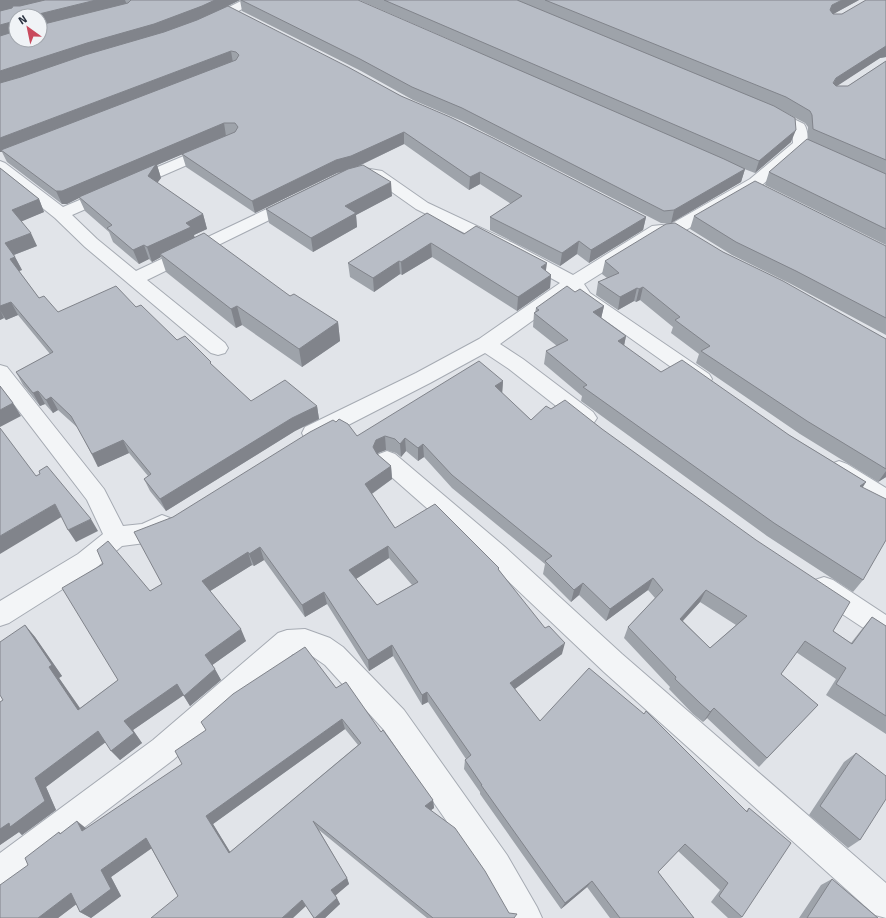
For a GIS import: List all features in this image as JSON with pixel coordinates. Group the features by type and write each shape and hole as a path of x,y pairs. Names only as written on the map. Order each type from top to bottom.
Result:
{"street":[{"path":"197,27 240,5 254,0"},
{"path":"230,11 243,18"},
{"path":"298,441 486,344 572,283 659,227 750,181 807,147 800,133 799,127 788,120 758,107"},
{"path":"61,214 225,143"},
{"path":"2,160 91,243 218,348"},
{"path":"352,175 367,172 376,174 422,206 507,247 572,283 584,297 713,387"},
{"path":"750,181 769,195"},
{"path":"135,278 305,197"},
{"path":"659,227 694,240"},
{"path":"486,344 516,364 602,430"},
{"path":"0,372 96,495 116,537"},
{"path":"387,460 496,554 613,663 886,904"},
{"path":"825,461 886,499"},
{"path":"0,616 87,560 116,537 145,533 181,514"},
{"path":"809,578 886,629"},
{"path":"0,872 163,750 287,642 305,641 321,647 334,656 394,720 492,860 526,918"}],"building":[{"path":"45,0 96,0 48,12 48,8 12,8 13,6 20,6"},
{"path":"131,0 215,0 154,24 87,43 0,71 0,36 8,34 8,48 48,48 48,23 128,3"},
{"path":"241,0 358,0 745,169 674,210 664,211 462,108 412,87 360,59"},
{"path":"384,0 517,0 774,106 795,118 796,130 759,161"},
{"path":"545,0 842,0 832,5 830,10 833,14 842,14 866,0 886,0 886,46 836,78 833,83 836,86 848,86 886,61 886,160 813,129 812,115 810,111 786,97"},
{"path":"228,6 348,67 401,96 450,117 493,138 646,217 591,250 579,241 562,253 490,217 522,196 480,172 470,177 404,132 351,156 336,160 252,201 182,154 235,132 238,127 235,123 224,123 62,191 56,191 1,150 236,60 239,55 236,52 231,51 0,138 0,83 85,55 164,32 197,20"},
{"path":"8,9 8,23 0,25 0,11"},
{"path":"807,139 886,174 886,229 769,172"},
{"path":"156,164 148,176 203,214 186,223 191,227 147,247 144,245 133,250 107,228 112,225 79,197"},
{"path":"363,165 391,182 345,206 356,213 311,238 266,209 348,169"},
{"path":"0,168 39,199 12,210 31,233 5,243 15,257 10,259 39,298 44,296 58,312 116,286 136,307 141,305 177,340 185,336 211,362 210,363 251,401 285,380 317,406 292,418 160,499 144,479 151,474 123,440 92,454 71,416 51,397 46,400 38,391 33,393 16,372 53,352 11,302 0,306"},
{"path":"755,181 886,246 886,318 796,271 736,242 694,216"},
{"path":"427,213 464,234 476,226 547,263 541,267 551,275 518,297 431,243 373,278 348,263"},
{"path":"675,223 723,252 783,281 886,339 886,469 807,421 701,351 710,346 675,320 680,317 643,287 639,289 637,288 620,297 598,282 619,273 605,261 666,224"},
{"path":"204,233 290,296 294,294 338,322 299,349 237,306 231,309 160,254"},
{"path":"567,286 575,292 580,289 604,306 593,312 626,336 618,341 661,372 682,360 789,435 866,482 860,486 886,499 886,540 863,580 774,523 583,387 587,385 546,351 568,340 534,313 539,310 536,308"},
{"path":"479,361 503,381 495,386 531,420 546,406 551,409 565,400 602,429 756,540 850,602 833,631 852,644 872,617 886,626 886,716 836,684 846,668 805,641 781,674 818,705 767,758 714,708 710,712 700,703 675,679 676,677 628,627 663,590 653,578 610,609 583,583 574,590 545,561 552,556 452,475 423,444 418,448 405,438 400,444 395,439 385,436 376,440 373,447 377,454 391,466 365,484 395,528 435,504 499,568 498,569 545,628 549,626 565,643 510,683 540,721 589,668 644,714 646,711 747,812 749,808 791,843 742,917 719,896 728,883 685,844 658,872 694,918 620,918 592,881 565,903 481,785 465,760 471,755 427,692 422,695 392,645 368,660 324,592 302,605 260,547 249,554 248,552 202,581 241,629 205,655 215,669 184,696 177,684 124,721 134,733 111,751 98,731 35,778 45,801 10,827 9,823 0,829 0,702 3,700 0,695 0,642 25,625 52,665 49,667 78,710 118,680 62,588 103,564 97,550 108,541 150,591 162,584 134,532 173,517 310,432 333,420 336,422 339,419 348,424 357,436","holes":["388,546 418,582 377,605 349,570","706,590 747,616 710,648 680,619"]},
{"path":"0,386 13,403 0,410"},
{"path":"0,428 36,476 40,474 39,471 47,466 91,519 68,530 55,504 0,536"},
{"path":"305,647 336,688 346,682 381,732 383,730 433,800 425,806 455,828 485,871 509,913 517,914 514,918 433,918 313,821 347,878 331,890 337,898 315,918 302,900 282,918 151,918 178,896 146,838 101,870 111,889 80,912 71,893 38,918 0,918 0,885 28,865 25,858 59,832 60,834 77,821 82,831 182,764 175,751 206,730 201,722 233,694","holes":["342,719 361,743 229,853 206,816"]},
{"path":"856,753 886,776 886,799 860,840 820,806"},
{"path":"832,879 878,918 807,918"}]}
